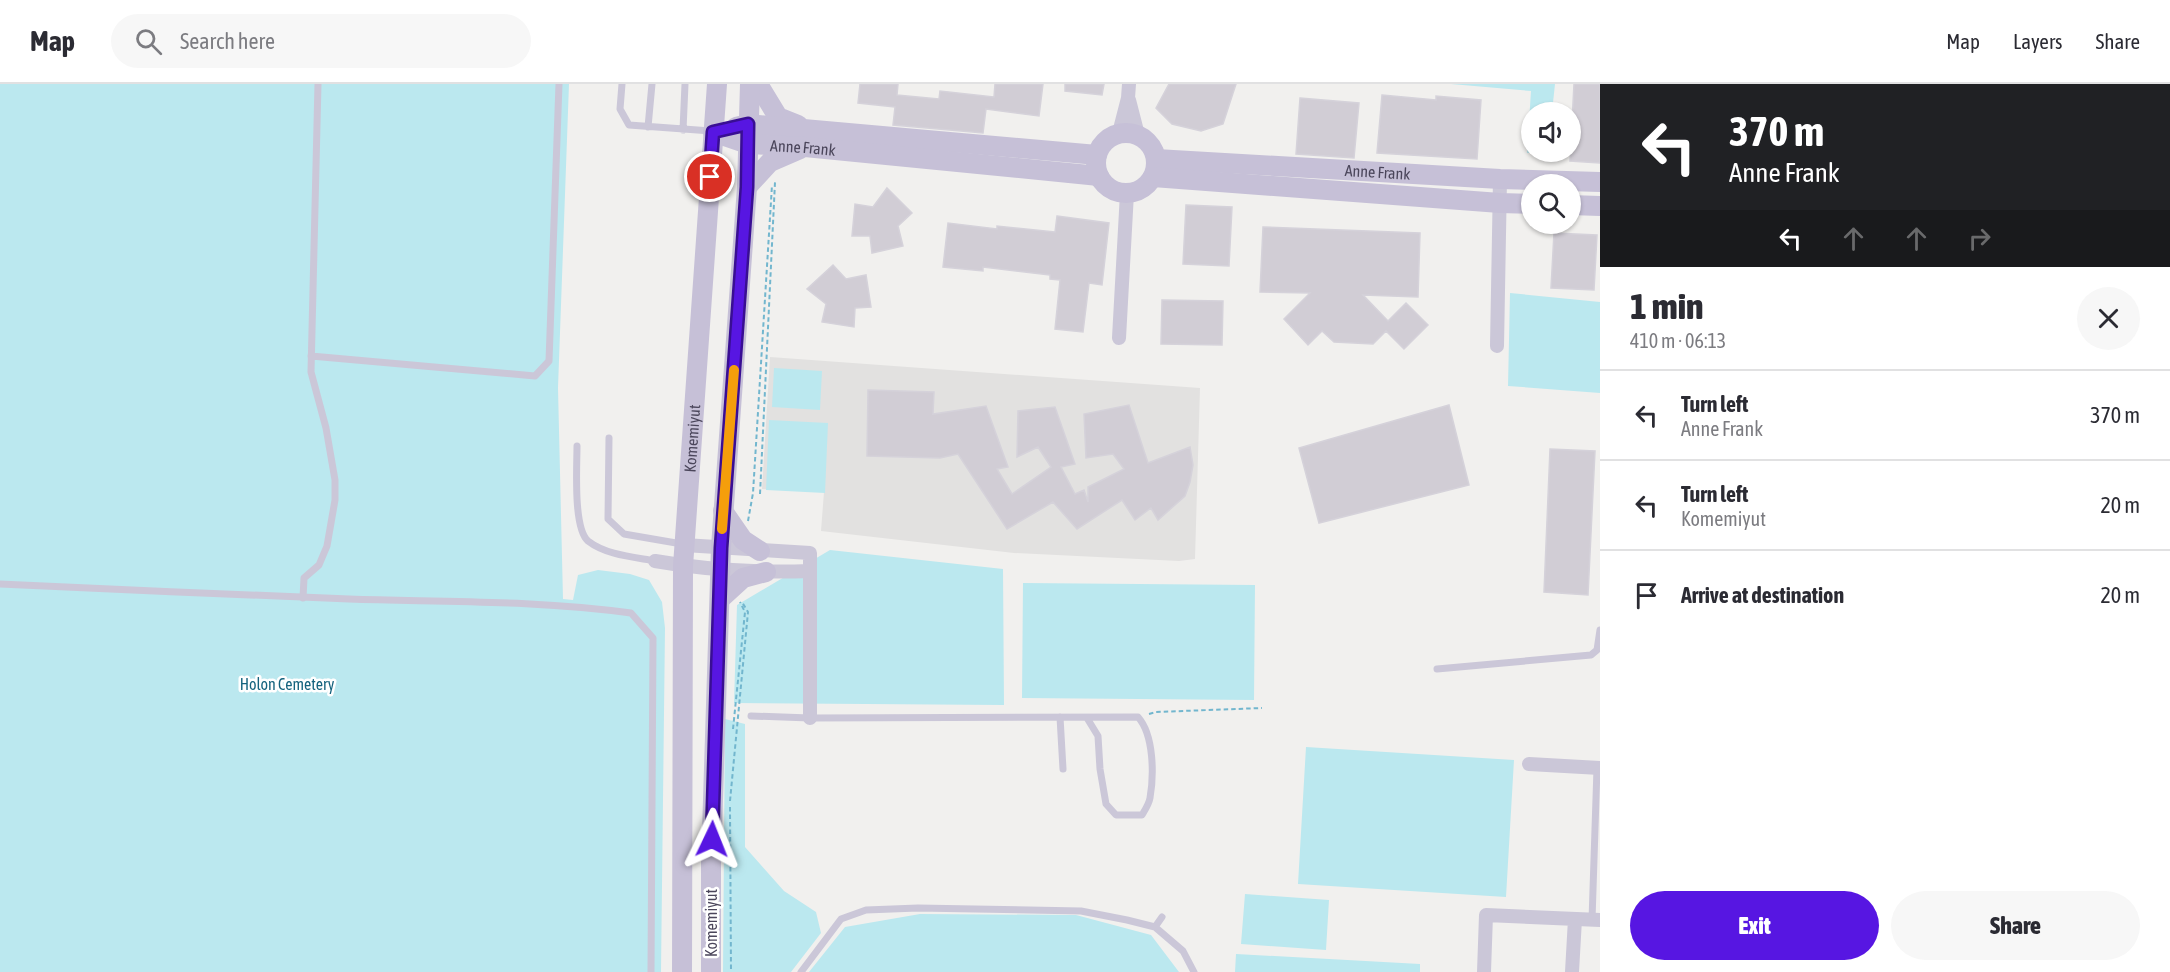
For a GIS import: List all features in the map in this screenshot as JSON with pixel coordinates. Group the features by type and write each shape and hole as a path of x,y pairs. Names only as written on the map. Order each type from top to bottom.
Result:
{"main road":[{"name":"Komemiyut","path":"682,972 683,566 717,84"},
{"name":"Komemiyut","path":"711,972 711,863 727,593 721,568 721,548 747,187 750,84"},
{"path":"747,187 773,160 807,138 778,117 758,84"},
{"name":"Anne Frank","path":"713,132 748,124 807,138 1099,176"},
{"name":"Anne Frank","path":"713,132 748,144 807,138 1097,155"},
{"path":"1128,134 1147,140 1153,149 1155,168 1147,185 1138,191 1126,193 1114,190 1105,184 1096,166 1097,155 1102,145 1110,138 1128,134"},
{"name":"Anne Frank","path":"1155,168 1600,182"},
{"name":"Anne Frank","path":"1155,168 1500,204 1521,204"},
{"path":"1581,205 1600,206"},
{"path":"723,512 743,540 760,551"},
{"path":"727,593 743,578 766,572"}],"street":[{"path":"1128,134 1129,91"},
{"path":"1497,346 1500,179"},
{"path":"1119,338 1126,193"},
{"path":"684,545 810,553 810,718"},
{"path":"655,561 683,566 766,572 810,571"},
{"path":"1528,764 1598,768"},
{"path":"1484,972 1486,915 1596,920"},
{"path":"1572,972 1575,919"}],"lane":[{"path":"303,597 304,578 319,565 327,546 335,500 326,428 311,372 318,84"},
{"path":"311,356 535,376 549,361 559,84"},
{"path":"622,84 620,109 629,125 713,132"},
{"path":"648,127 652,84"},
{"path":"683,130 685,84"},
{"path":"609,438 608,519 624,534 684,545"},
{"path":"577,446 579,522 587,540 609,551 655,561"},
{"path":"0,584 598,609 631,613 653,638 651,972"},
{"path":"1437,669 1591,656 1597,650 1600,630"},
{"path":"751,716 810,718 1138,717 1146,726 1152,757 1150,801 1142,815"},
{"path":"1060,717 1063,769"},
{"path":"1088,718 1098,736 1100,769 1106,804 1116,815 1142,815"},
{"path":"1596,920 1598,768"},
{"path":"1142,815 1147,822"},
{"path":"801,972 841,919 866,910 918,908 1081,910 1155,927 1183,951 1194,972"},
{"path":"1155,927 1162,917"}],"path":[{"path":"760,494 775,204 773,160"},
{"path":"748,524 753,493 773,160"},
{"path":"727,593 748,612 730,801 731,972"},
{"path":"1138,717 1156,712 1262,708"}],"shaded area":[{"path":"770,357 1200,388 1195,559 1179,561 1014,553 821,531 824,492 762,489"}],"green space":[{"name":"Holon Cemetery","path":"0,84 569,84 558,388 563,599 573,600 578,575 598,570 630,574 649,580 662,602 665,628 661,972 0,972"},
{"path":"1451,84 1555,84 1553,102 1530,102 1531,91"},
{"path":"1510,293 1600,302 1600,393 1508,386"},
{"path":"774,368 822,371 820,410 772,407"},
{"path":"769,420 828,423 825,493 766,490"},
{"path":"830,550 1003,569 1004,705 734,703 737,605"},
{"path":"1023,583 1255,585 1254,700 1022,698"},
{"path":"725,719 745,724 745,847 784,891 816,912 821,933 791,972 723,972"},
{"path":"1306,747 1514,760 1506,897 1298,884"},
{"path":"1245,894 1329,900 1326,950 1241,944"},
{"path":"920,914 1076,915 1151,935 1179,972 809,972 845,927"},
{"path":"1236,954 1420,964 1420,972 1235,972"}],"building":[{"path":"860,84 898,84 897,95 939,99 940,91 994,97 995,84 1043,84 1039,116 986,109 983,133 893,125 895,107 858,103"},
{"path":"1065,84 1104,84 1102,95 1065,91"},
{"path":"1169,84 1236,84 1223,124 1201,131 1172,124 1156,108"},
{"path":"1574,84 1600,84 1600,163 1581,162 1581,102 1573,102"},
{"path":"1382,95 1436,100 1436,96 1481,100 1477,159 1377,153"},
{"path":"1300,98 1359,103 1354,158 1296,154"},
{"path":"887,188 912,213 898,226 903,246 872,253 870,236 852,236 855,204 873,207"},
{"path":"1186,205 1232,207 1229,266 1183,264"},
{"path":"1057,216 1109,223 1102,285 1089,283 1083,332 1055,329 1060,280 1050,279 1050,275 983,267 983,271 943,267 948,223 997,229 997,226 1055,232"},
{"path":"1263,227 1420,233 1418,297 1363,295 1388,321 1406,303 1428,325 1404,349 1386,331 1373,344 1334,342 1322,331 1308,345 1284,319 1310,293 1260,292"},
{"path":"1554,234 1597,235 1594,290 1551,288"},
{"path":"833,265 846,279 866,275 871,307 855,308 854,327 822,322 826,304 807,289"},
{"path":"1162,300 1223,301 1222,345 1161,344"},
{"path":"868,390 934,392 933,414 986,406 1008,467 997,469 1012,494 1051,467 1038,447 1017,457 1018,411 1055,407 1075,464 1061,467 1075,494 1084,490 1088,502 1088,487 1124,469 1113,454 1086,458 1084,414 1129,405 1148,463 1190,447 1193,465 1190,482 1185,496 1158,520 1151,508 1135,520 1122,500 1077,529 1053,502 1007,529 958,454 940,458 867,456"},
{"path":"1449,405 1469,485 1319,523 1299,448"},
{"path":"1550,449 1595,451 1588,595 1544,592"}],"slow traffic":[{"path":"722,529 734,370"}],"route":[{"path":"710,177 713,132 748,124 747,187 721,548 712,839"}]}
